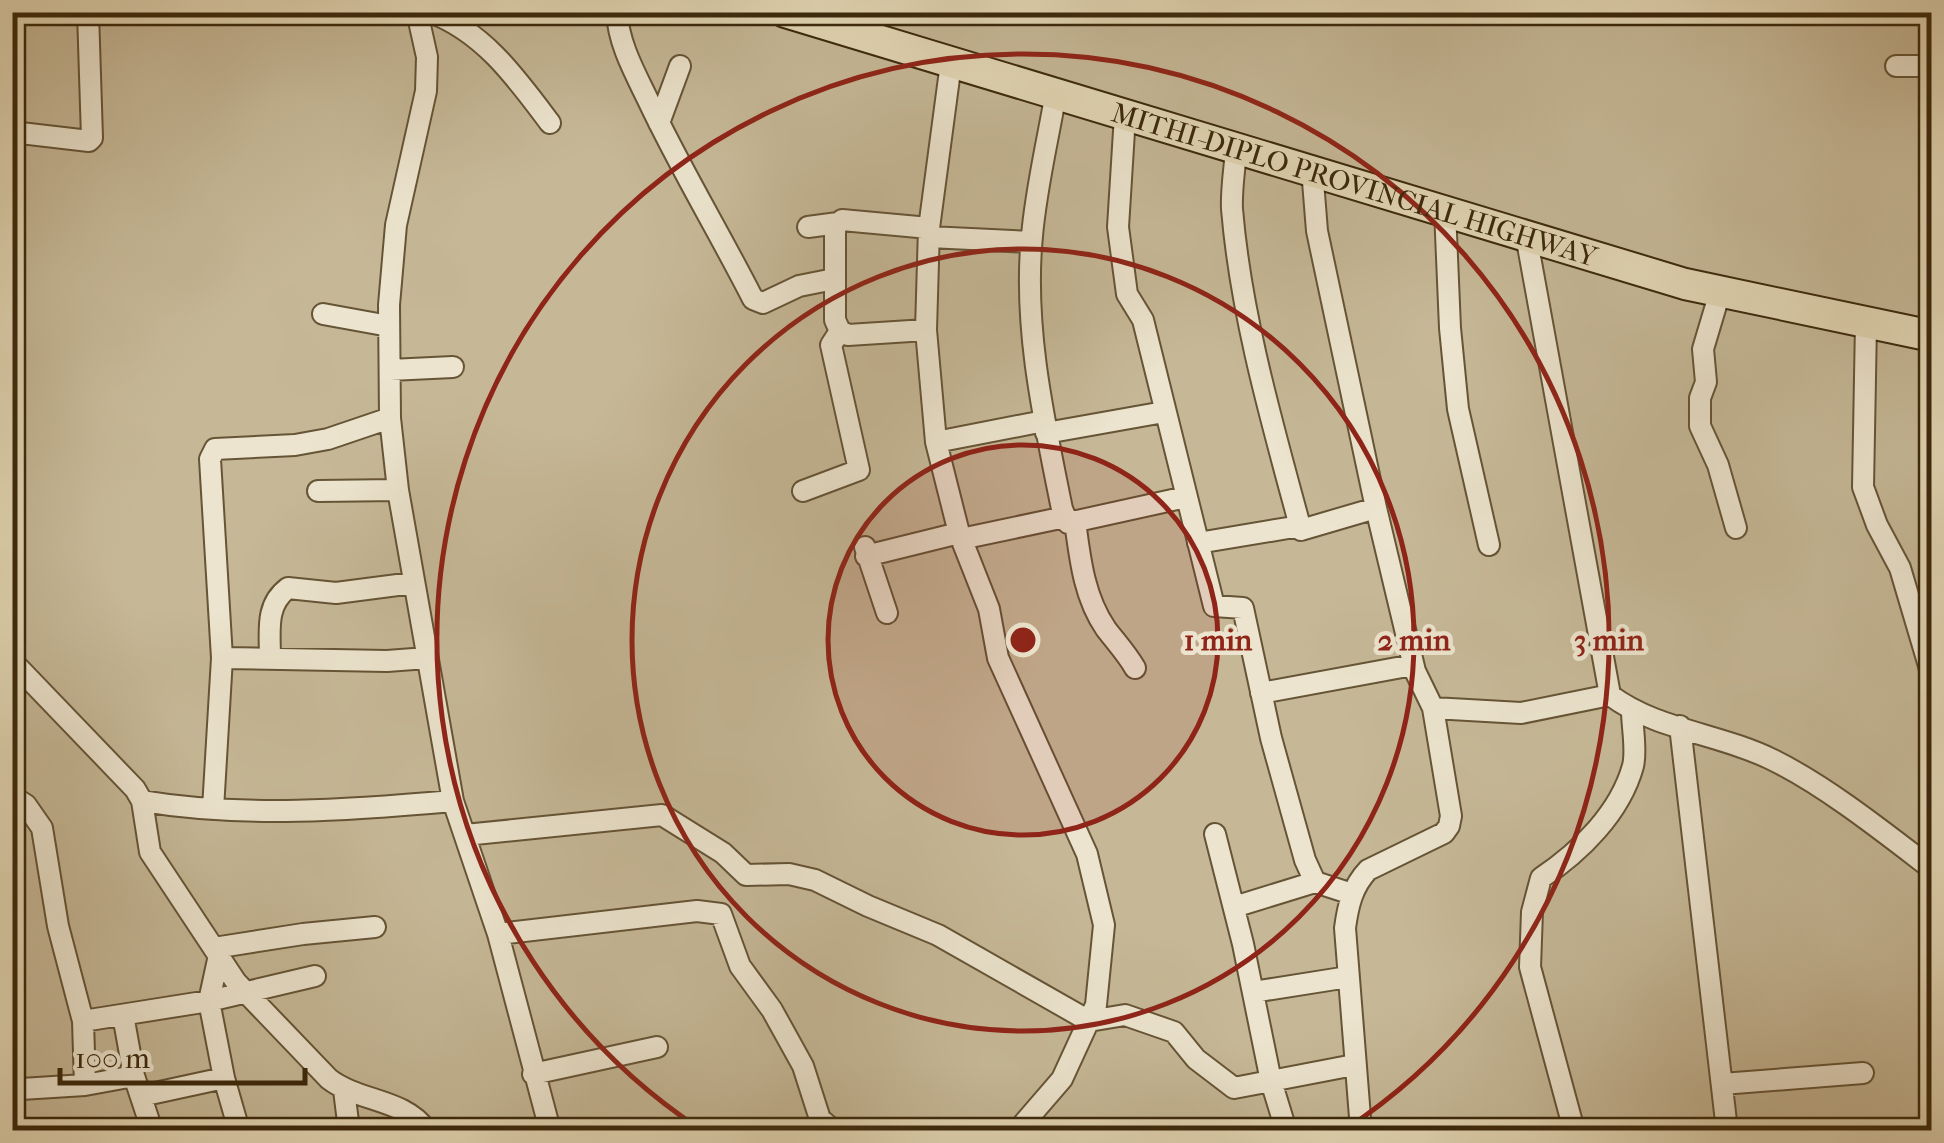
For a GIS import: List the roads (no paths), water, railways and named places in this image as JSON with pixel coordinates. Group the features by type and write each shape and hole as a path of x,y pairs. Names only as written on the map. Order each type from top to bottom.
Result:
{"main road":[{"name":"MITHI-DIPLO PROVINCIAL HIGHWAY","path":"785,12 1685,284 1932,336"}],"street":[{"path":"12,132 92,138 88,12"},
{"path":"417,12 426,58 426,92 396,225 389,326 390,418 398,490 453,801 498,934 550,1130"},
{"path":"430,12 476,39 504,62 550,123"},
{"path":"617,12 624,48 659,124 757,302 834,278"},
{"path":"952,63 929,233 926,330 936,442 960,536 989,609 998,658 1053,773 1086,854 1104,925 1096,1006 1062,1079 1018,1130"},
{"path":"659,124 680,66"},
{"path":"1896,66 1932,66"},
{"path":"1056,92 1032,242 1032,326 1045,427 1090,599 1106,629 1136,668"},
{"path":"1125,115 1118,227 1127,294 1143,320 1214,606 1243,608 1305,860 1314,882"},
{"path":"1236,148 1232,206 1242,274 1301,530 1376,508"},
{"path":"1312,169 1317,230 1376,508 1413,665 1433,708 1452,816 1444,833 1368,870 1352,894 1344,928 1360,1130"},
{"path":"1445,210 1458,409 1490,545"},
{"path":"808,227 842,220 1032,242"},
{"path":"838,223 834,278 840,331 848,335 926,330"},
{"path":"1526,235 1610,694 1632,711 1772,759 1922,850 1932,869"},
{"path":"1720,292 1703,348 1706,382 1700,398 1700,426 1718,465 1736,528"},
{"path":"323,314 389,326"},
{"path":"1866,323 1863,487 1928,640 1932,676"},
{"path":"803,491 858,470 832,345 840,331"},
{"path":"390,370 454,366"},
{"path":"936,442 1164,412"},
{"path":"213,809 222,658 210,459 215,449 328,440 390,418"},
{"path":"318,491 398,490"},
{"path":"887,613 866,551 1186,497"},
{"path":"1198,543 1300,526"},
{"path":"270,658 270,610 276,597 288,588 336,592 414,583"},
{"path":"222,658 427,658"},
{"path":"12,661 135,789 142,800 150,852 244,990 344,1090 413,1114 426,1130"},
{"path":"1262,693 1413,665"},
{"path":"1433,708 1521,713 1610,694"},
{"path":"1574,1130 1530,967 1532,912 1541,878 1572,857 1612,810 1634,764 1632,711"},
{"path":"1680,726 1727,1130"},
{"path":"12,796 26,805 42,828 58,926 84,1021 85,1085"},
{"path":"142,800 213,809 378,808 453,801"},
{"path":"465,836 662,814 724,853 746,875 789,874 815,880 938,936 1089,1020 1125,1015 1174,1032 1196,1059 1234,1088 1354,1066"},
{"path":"1215,834 1271,1081 1286,1130"},
{"path":"1234,907 1314,882 1352,894"},
{"path":"498,934 696,911 721,914 740,966 772,1010 802,1066 820,1119 833,1130"},
{"path":"216,952 303,934 376,927"},
{"path":"216,952 209,1000 239,1130"},
{"path":"84,1021 209,1000 315,976"},
{"path":"1253,992 1348,977"},
{"path":"123,1015 152,1130"},
{"path":"534,1074 657,1047"},
{"path":"1722,1084 1864,1073"},
{"path":"12,1085 21,1089 138,1086 224,1078"},
{"path":"344,1090 349,1130"}]}
